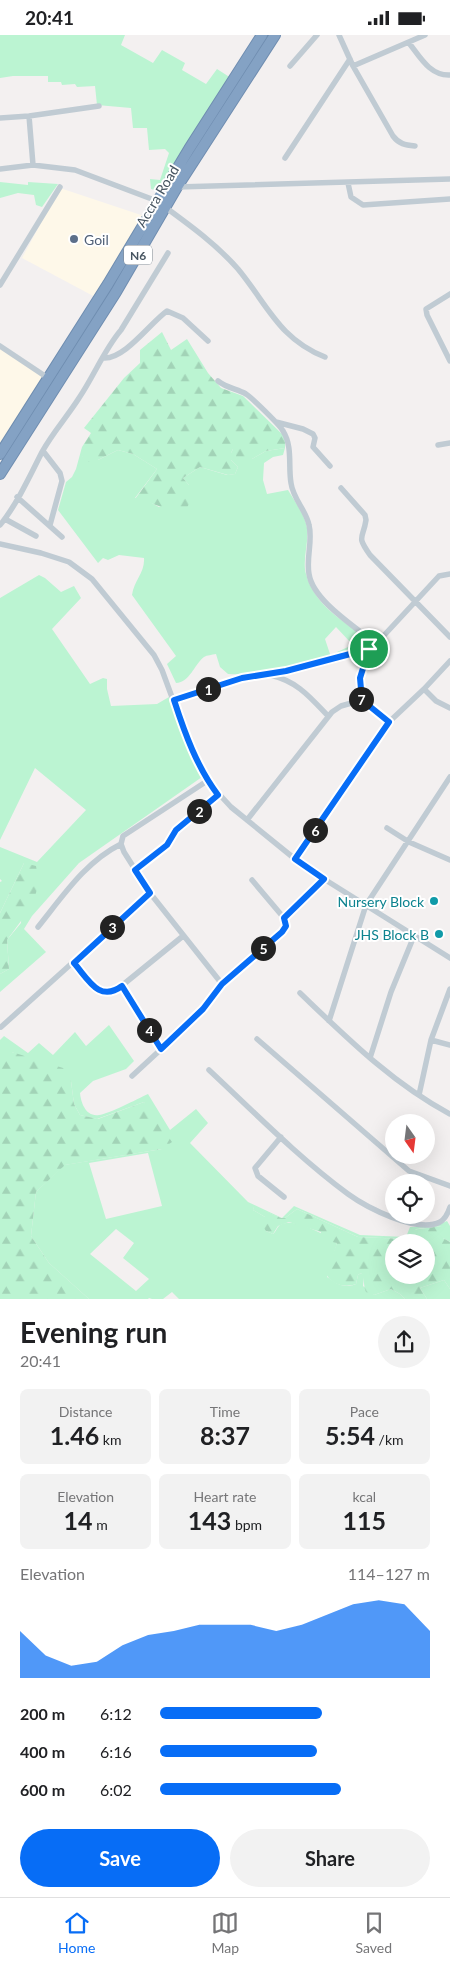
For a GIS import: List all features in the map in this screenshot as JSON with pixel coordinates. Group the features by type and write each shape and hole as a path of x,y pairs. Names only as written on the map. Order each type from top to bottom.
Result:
{"highway":[{"name":"Accra Road","path":"0,454 161,204 262,35"},
{"name":"Accra Road","path":"0,474 107,307 161,204 177,187 275,35"}],"street":[{"path":"290,66 317,35"},
{"path":"339,35 353,66 392,136 397,142 414,146"},
{"path":"353,66 425,35"},
{"path":"409,43 426,65 436,73 450,75"},
{"path":"284,157 350,59"},
{"path":"0,118 29,116 99,106"},
{"path":"29,116 34,165"},
{"path":"0,169 34,165 75,170 161,204 207,239 237,268 281,327 301,345 325,357"},
{"path":"177,187 450,179"},
{"path":"348,183 351,197 363,205 450,199"},
{"path":"0,285 60,187"},
{"path":"36,536 2,522 54,431 78,400 168,253"},
{"path":"450,294 426,309 427,315 450,361"},
{"path":"104,358 111,358 122,352 167,311 183,318 208,341"},
{"path":"0,346 48,378"},
{"path":"218,381 226,387 243,392 251,397 276,422 286,437 289,447 292,491 308,521 310,541 308,567 311,582 334,611 376,644"},
{"path":"276,422 303,429 313,434 315,438 313,447 330,466"},
{"path":"438,445 450,443"},
{"path":"43,451 60,473 62,481 50,525"},
{"path":"341,488 365,515 366,520 361,534 364,547 450,637"},
{"path":"17,497 62,537"},
{"path":"0,544 41,553 68,562 92,579 154,655 174,700 186,738 207,781 218,795 295,859 450,957"},
{"path":"174,700 242,678 369,649 376,644 439,576 450,573"},
{"path":"369,649 360,678 362,700 389,722"},
{"path":"295,859 389,722 450,661"},
{"path":"266,674 284,678 295,684 328,716"},
{"path":"424,689 436,701 450,708"},
{"path":"247,820 328,716 341,707 362,700"},
{"path":"329,1021 366,905 450,777"},
{"path":"207,781 123,836 121,844 150,893 222,984"},
{"path":"135,870 167,845 176,830 218,795"},
{"path":"387,828 408,841 450,860"},
{"path":"38,927 77,878 101,855 121,844"},
{"path":"284,918 324,879"},
{"path":"132,1076 200,1013 222,984 282,932 286,926 284,918 252,880"},
{"path":"1,1027 150,893"},
{"path":"74,963 100,991 106,993 114,992 184,936"},
{"path":"370,1058 391,992 414,936"},
{"path":"122,986 161,1049"},
{"path":"419,1095 431,1040 450,989"},
{"path":"300,993 370,1058 419,1095 450,1114"},
{"path":"257,1039 409,1171 450,1186"},
{"path":"431,1040 450,1045"},
{"path":"209,1070 281,1137 349,1194 374,1209 425,1226 440,1222 445,1218 450,1207"},
{"path":"281,1137 255,1168 258,1176 284,1197"}],"shaded area":[{"path":"60,188 147,217 97,298 22,258"},
{"path":"0,349 46,377 0,449"}],"green space":[{"path":"0,35 125,35 121,45 153,63 162,50 185,63 182,70 206,84 217,69 231,78 158,191 151,189 150,179 160,180 169,153 165,149 149,150 147,128 133,128 131,108 97,105 95,86 77,87 75,84 62,85 61,82 48,82 48,76 0,78"},
{"path":"0,182 28,185 28,182 58,184 42,207 36,205 34,195 18,193 0,198"},
{"path":"162,332 171,350 187,339 208,373 221,388 243,396 285,437 285,448 266,451 252,459 241,462 236,458 236,449 233,449 231,460 238,467 235,474 228,475 200,467 183,478 189,485 193,495 187,508 180,509 167,508 135,499 157,469 133,454 118,450 98,460 88,462 82,456 82,447 91,433 84,428 124,378 140,363 140,350"},
{"path":"82,447 82,456 98,460 118,450 133,454 157,469 135,498 148,501 159,507 189,485 183,478 200,467 227,475 235,474 238,467 231,460 233,449 236,449 236,458 252,459 266,451 285,448 283,455 273,457 264,463 263,480 267,494 288,490 306,523 305,569 310,585 322,603 366,637 367,643 364,646 339,655 337,652 348,647 351,643 336,627 325,639 331,657 267,672 228,674 220,667 216,654 208,655 200,660 185,680 176,683 167,664 176,656 132,595 143,568 144,558 119,555 108,560 103,558 98,563 58,510 66,482 72,477 76,469"},
{"path":"39,575 61,592 74,586 81,598 52,629 90,684 103,678 107,679 111,706 157,704 169,697 187,746 202,777 79,863 32,916 24,929 46,952 0,992 0,974 9,969 7,940 21,923 24,863 0,913 0,882 2,881 0,879 0,847 37,862 86,810 35,768 0,840 0,598"},
{"path":"24,863 36,866 39,883 32,906 7,940 9,969 0,974 0,913"},
{"path":"109,1025 134,1061 126,1069 93,1081 80,1093 83,1105 88,1112 94,1115 104,1114 148,1094 170,1130 196,1109 208,1123 190,1143 248,1202 282,1218 254,1207 253,1210 265,1217 266,1231 273,1234 280,1225 293,1223 317,1231 337,1243 327,1277 337,1284 348,1286 356,1284 358,1275 361,1273 364,1276 363,1286 374,1295 391,1289 405,1299 179,1299 172,1292 163,1299 89,1299 49,1263 31,1236 36,1192 64,1165 162,1149 144,1102 97,1119 80,1115 74,1104 71,1081 12,1052 0,1052 0,1040 4,1036 28,1053 39,1043 53,1055 75,1032 86,1046","holes":["148,1153 162,1206 106,1219 89,1163","116,1229 134,1243 123,1258 149,1279 136,1291 90,1254"]},
{"path":"0,1052 12,1052 63,1068 71,1081 74,1104 80,1115 98,1119 144,1102 172,1142 162,1149 65,1165 36,1192 31,1236 49,1263 89,1299 0,1299"},
{"path":"254,1206 281,1218 285,1218 297,1209 358,1237 385,1238 385,1284 432,1284 420,1288 427,1299 405,1299 391,1289 374,1295 366,1292 361,1273 358,1275 356,1284 348,1286 335,1283 326,1273 337,1243 319,1239 321,1232 289,1222 278,1226 273,1234 266,1231 262,1225 265,1217 253,1210"},
{"path":"294,1206 360,1235 385,1236 385,1238 358,1237 297,1209 285,1218 282,1218"},
{"path":"447,1221 450,1226 450,1242 443,1238 442,1226 416,1229 411,1234 407,1234 410,1227 433,1227"},
{"path":"442,1226 445,1230 443,1238 450,1242 450,1289 444,1280 435,1283 435,1234 410,1234 411,1230"},
{"path":"444,1280 450,1289 450,1299 427,1299 420,1288"}],"place":[{"name":"Goil","path":"74,239"},
{"name":"Nursery Block","path":"434,901"},
{"name":"JHS Block B","path":"439,934"}],"route":[{"path":"369,649 360,678 362,700 389,722 295,859 324,879 284,918 286,926 282,932 222,984 196,1017 161,1049 122,986 114,992 106,993 100,991 96,989 74,963 150,893 135,870 167,845 176,830 218,795 207,781 186,738 174,700 242,678 286,671 369,649"}]}
